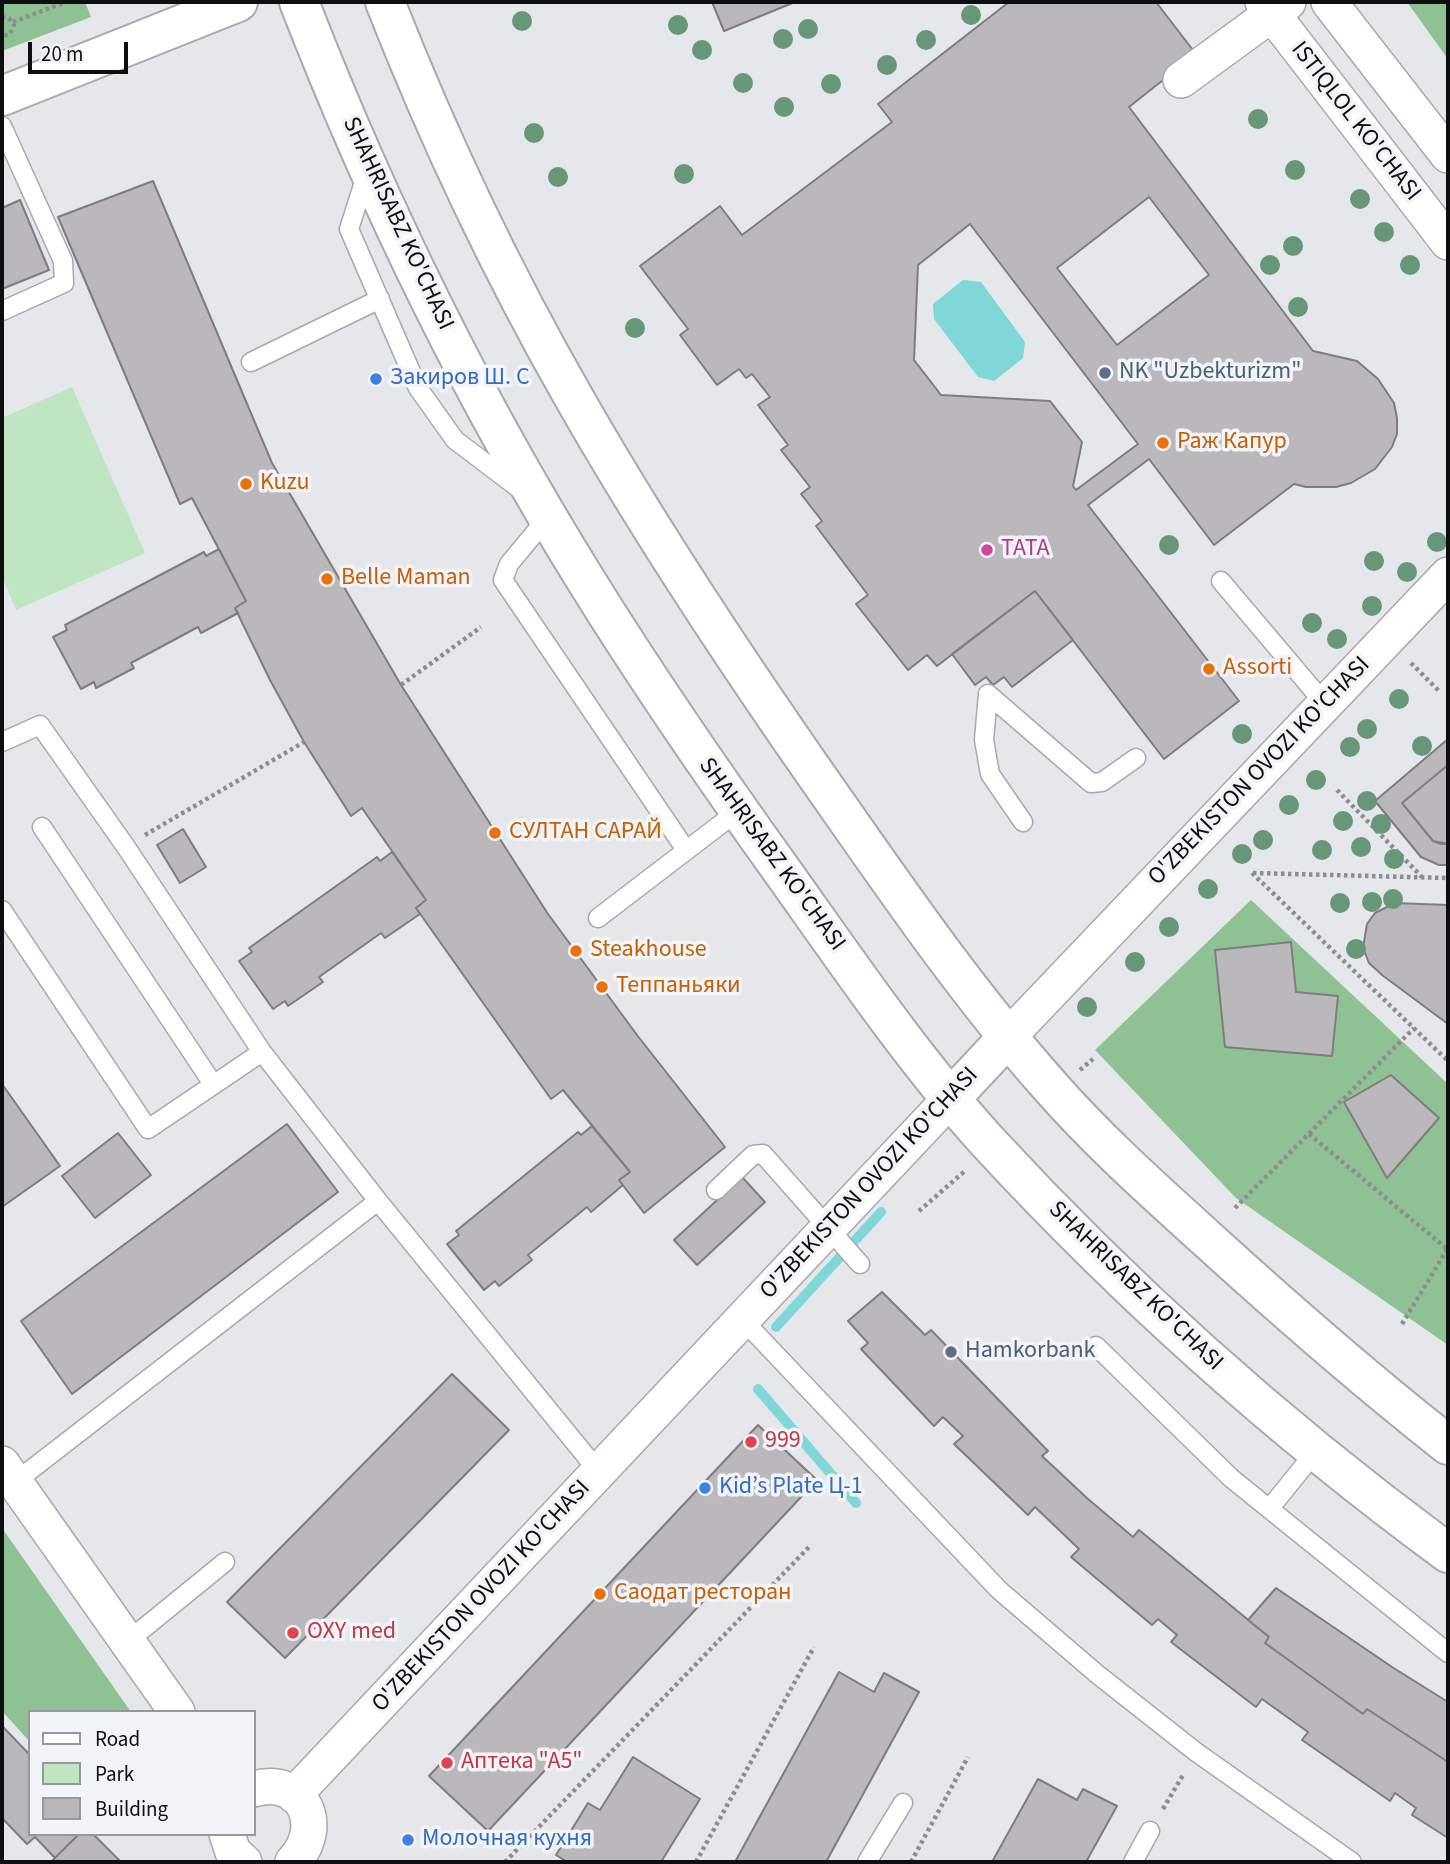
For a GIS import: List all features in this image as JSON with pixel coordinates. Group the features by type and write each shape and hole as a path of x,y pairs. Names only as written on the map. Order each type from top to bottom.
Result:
{"main road":[{"path":"2,96 238,2"},
{"name":"SHAHRISABZ KO'CHASI","path":"299,2 420,279 499,432 545,512 678,725 880,1007 951,1098 993,1146 1101,1258 1229,1377 1316,1451 1448,1553"},
{"path":"385,2 493,246 582,412 750,679 942,954 1007,1038 1054,1091 1165,1201 1330,1347 1448,1445"},
{"name":"O'ZBEKISTON OVOZI KO'CHASI","path":"951,1098 1007,1038"}],"street":[{"path":"1329,2 1448,155"},
{"path":"1181,80 1274,6"},
{"name":"ISTIQLOL KO'CHASI","path":"1274,6 1448,242"},
{"name":"O'ZBEKISTON OVOZI KO'CHASI","path":"1007,1038 1448,575"},
{"name":"O'ZBEKISTON OVOZI KO'CHASI","path":"295,1795 951,1098"},
{"path":"8,1473 176,1710"},
{"path":"256,1789 269,1786 283,1788 303,1804 309,1816 310,1828 305,1859"},
{"path":"228,1836 233,1852 243,1862"}],"lane":[{"path":"2,126 63,261 64,283 2,311"},
{"path":"369,167 349,229 418,388 455,440 545,512 509,564 503,580 686,850"},
{"path":"251,362 380,299"},
{"path":"1221,581 1325,704"},
{"path":"1023,822 990,774 984,740 988,694 1091,783 1102,782 1136,758"},
{"path":"2,742 40,725 126,847 262,1052 378,1201 599,1472"},
{"path":"598,918 738,811"},
{"path":"42,827 213,1084"},
{"path":"2,910 148,1129 262,1052"},
{"path":"716,1190 753,1156 763,1154 860,1264"},
{"path":"8,1473 378,1201"},
{"path":"742,1319 999,1590 1097,1674 1196,1752 1352,1862"},
{"path":"1096,1346 1231,1478 1448,1653"},
{"path":"1269,1508 1316,1451"},
{"path":"128,1641 225,1562"},
{"path":"867,1862 903,1803"},
{"path":"1133,1862 1150,1831"}],"path":[{"path":"13,22 66,2"},
{"path":"2,17 13,22"},
{"path":"2,36 12,32 13,22"},
{"path":"401,685 481,627"},
{"path":"1387,639 1440,692"},
{"path":"126,847 304,742"},
{"path":"1337,790 1422,877"},
{"path":"1448,878 1252,873 1448,1061"},
{"path":"1235,1208 1414,1028"},
{"path":"1309,1134 1448,1248 1402,1324"},
{"path":"919,1211 993,1146"},
{"path":"505,1862 810,1546"},
{"path":"696,1862 814,1647"},
{"path":"1150,1831 1196,1752"},
{"path":"911,1862 968,1757"}],"green space":[{"path":"2,2 85,2 91,17 2,51"},
{"path":"1407,2 1448,2 1448,59"},
{"path":"72,387 145,553 16,610 2,576 2,418"},
{"path":"1251,900 1448,1084 1448,1345 1236,1198 1095,1050"},
{"path":"2,1528 130,1710 28,1710 28,1740 2,1711"}],"water":[{"path":"963,280 981,282 1025,342 1023,358 994,381 978,377 934,319 933,304"}],"building":[{"path":"712,2 795,2 724,31"},
{"path":"1009,2 1156,2 1196,54 1129,107 1313,351 1357,361 1378,379 1394,403 1397,434 1392,447 1375,469 1351,483 1336,487 1306,487 1294,484 1214,545 1149,459 1088,505 1239,701 1164,759 1035,591 937,666 927,655 908,670 856,604 868,595 816,526 822,521 801,494 810,487 781,450 788,445 758,405 770,397 752,374 746,378 739,369 717,385 680,335 688,329 640,266 720,206 742,235 892,122 878,104","holes":["1149,197 1209,275 1117,345 1057,268","970,224 1138,444 1076,490 1073,486 1082,442 1050,401 941,395 914,360 918,265"]},
{"path":"153,181 272,463 401,685 548,914 637,1035 725,1147 644,1213 619,1180 630,1172 563,1090 551,1099 416,908 426,900 362,808 351,816 304,742 270,680 235,608 246,601 192,498 180,504 58,217"},
{"path":"20,200 49,270 2,289 2,208"},
{"path":"219,549 246,601 235,608 238,613 201,633 198,627 131,663 134,668 96,688 94,682 81,689 53,637 67,630 65,625 204,552 206,556"},
{"path":"1035,591 1073,640 1012,687 1004,677 993,685 986,677 975,685 952,654"},
{"path":"1448,739 1448,765 1402,803 1433,841 1448,844 1448,865 1439,865 1421,857 1375,801"},
{"path":"1448,765 1448,844 1441,844 1433,841 1402,803"},
{"path":"183,829 206,867 180,883 157,845"},
{"path":"392,852 426,900 416,908 420,914 385,938 381,933 319,977 323,982 288,1006 285,1001 273,1009 239,961 252,952 249,948 377,857 380,861"},
{"path":"1395,903 1448,905 1448,1024 1369,963 1363,948 1367,924 1375,913"},
{"path":"1291,942 1296,992 1338,996 1332,1056 1225,1047 1215,950"},
{"path":"1391,1075 1439,1118 1387,1178 1344,1102"},
{"path":"2,1084 60,1166 2,1207"},
{"path":"287,1124 338,1192 72,1394 21,1321"},
{"path":"592,1126 630,1172 619,1180 623,1185 591,1212 587,1207 528,1255 532,1260 499,1286 495,1281 484,1290 447,1244 459,1235 456,1231 578,1132 581,1135"},
{"path":"118,1133 151,1175 95,1218 62,1176"},
{"path":"742,1177 765,1202 697,1265 674,1240"},
{"path":"882,1292 925,1335 931,1330 1048,1451 1042,1456 1133,1537 1139,1530 1269,1637 1265,1643 1363,1714 1367,1709 1448,1762 1448,1838 1412,1815 1416,1808 1395,1793 1390,1801 1302,1740 1308,1732 1262,1699 1256,1707 1171,1642 1177,1635 1158,1619 1152,1625 1071,1557 1079,1549 1035,1507 1028,1515 954,1444 963,1436 943,1417 934,1426 861,1349 868,1343 848,1321"},
{"path":"452,1374 509,1430 285,1658 227,1602"},
{"path":"758,1425 817,1480 488,1831 429,1776"},
{"path":"1276,1588 1448,1702 1448,1762 1367,1709 1363,1714 1265,1643 1269,1637 1248,1620"},
{"path":"839,1672 874,1692 884,1673 919,1692 826,1862 735,1862"},
{"path":"2,1726 28,1753 28,1836 77,1836 55,1858 35,1837 27,1844 2,1818"},
{"path":"633,1757 700,1799 661,1862 567,1862 556,1855 588,1803 600,1810"},
{"path":"1038,1779 1077,1800 1083,1789 1117,1806 1086,1862 992,1862"},
{"path":"77,1836 95,1836 121,1862 51,1862"}],"waterway":[{"path":"776,1327 881,1212"},
{"path":"758,1389 856,1503"}],"place":[{"name":"NK \"Uzbekturizm\"","path":"1105,373"},
{"name":"Закиров Ш. С","path":"376,379"},
{"name":"Раж Капур","path":"1163,443"},
{"name":"Kuzu","path":"246,484"},
{"name":"ТАТА","path":"987,550"},
{"name":"Belle Maman","path":"327,579"},
{"name":"Assorti","path":"1209,669"},
{"name":"СУЛТАН САРАЙ","path":"495,833"},
{"name":"Steakhouse","path":"576,951"},
{"name":"Теппаньяки","path":"602,987"},
{"name":"Hamkorbank","path":"951,1352"},
{"name":"999","path":"751,1442"},
{"name":"Kid’s Plate Ц-1","path":"705,1488"},
{"name":"Саодат ресторан","path":"600,1594"},
{"name":"OXY med","path":"293,1633"},
{"name":"Аптека \"А5\"","path":"447,1763"},
{"name":"Молочная кухня","path":"408,1840"}]}
